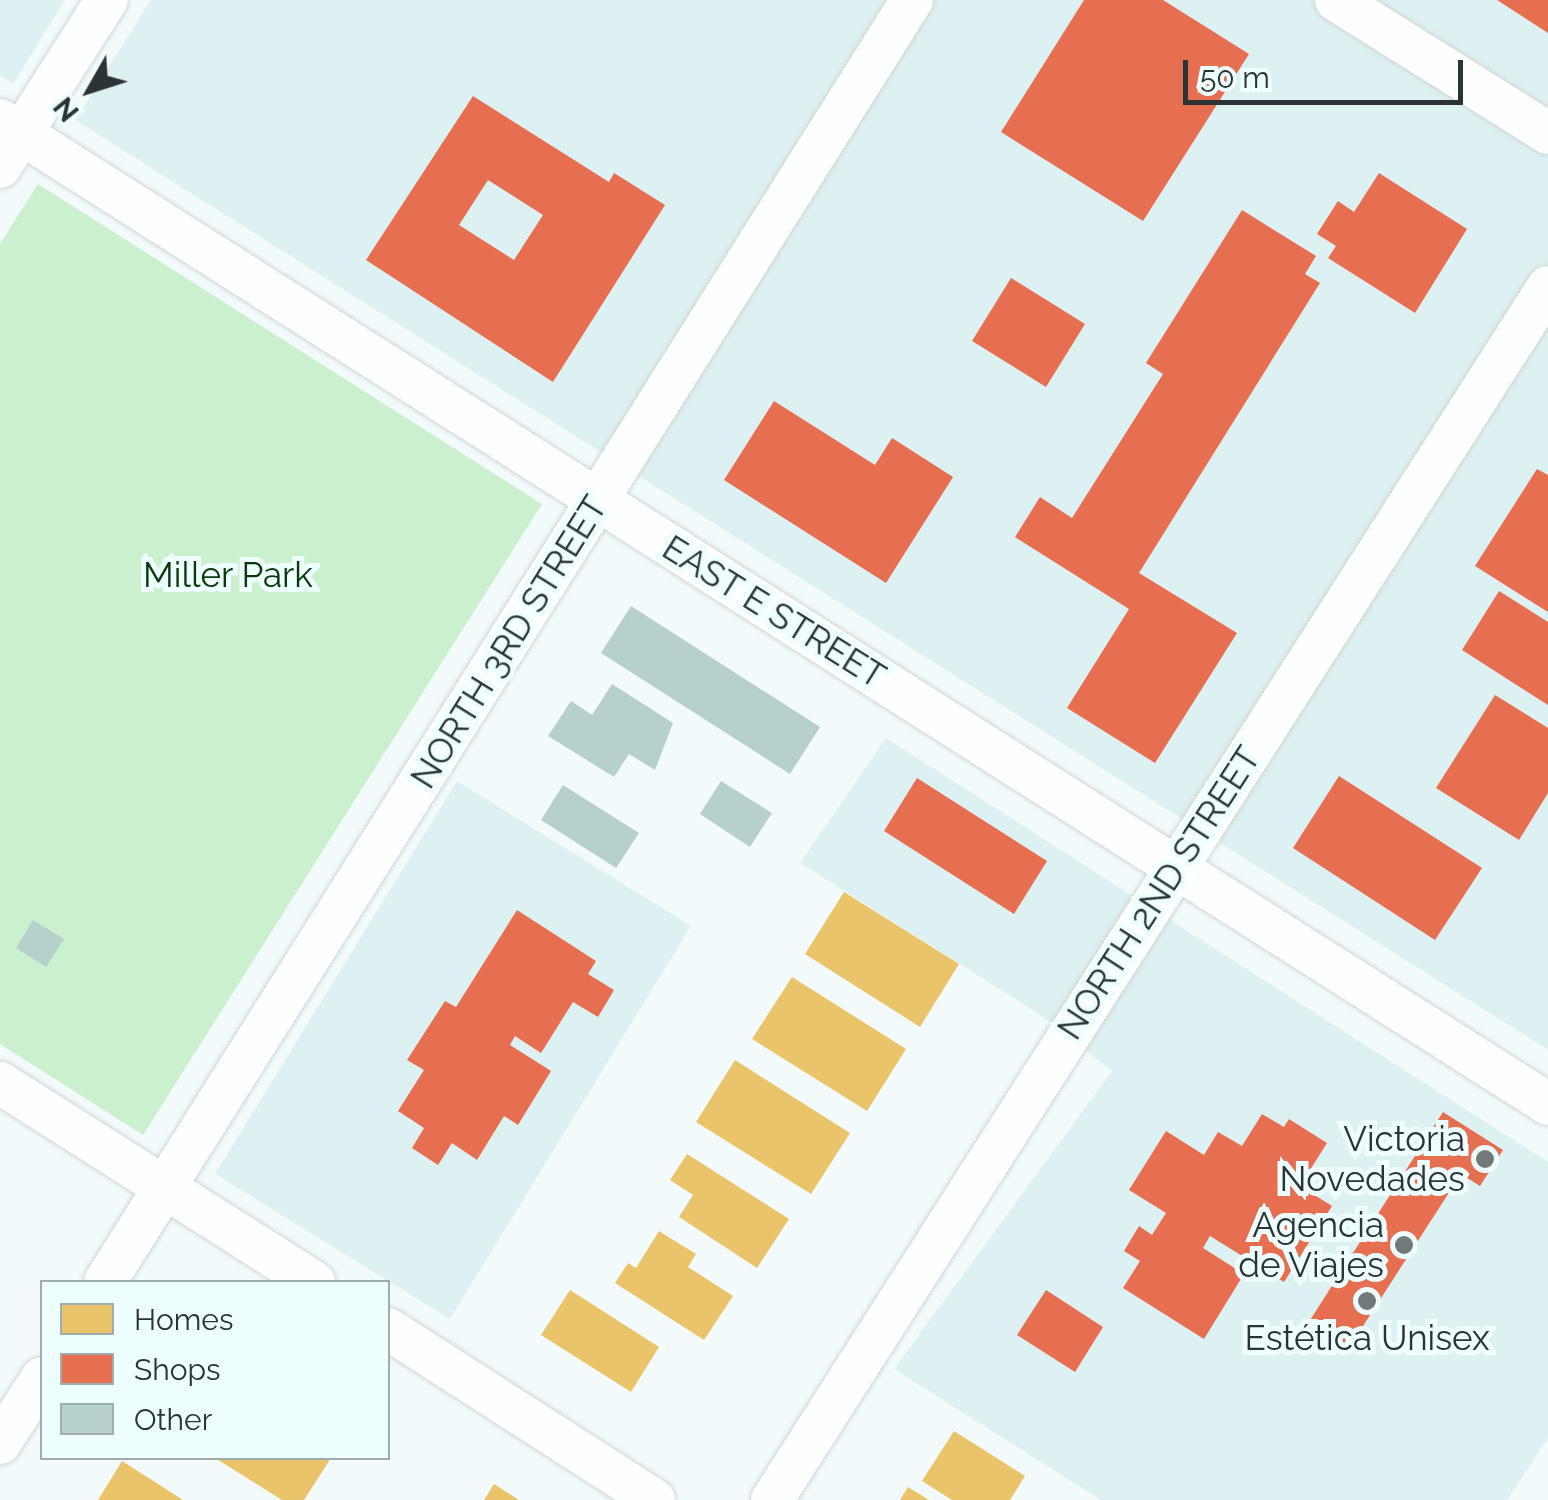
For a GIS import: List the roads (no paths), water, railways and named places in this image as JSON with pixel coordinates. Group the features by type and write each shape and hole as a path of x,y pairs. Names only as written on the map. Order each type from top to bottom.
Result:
{"street":[{"path":"7,140 107,0"},
{"name":"NORTH 3RD STREET","path":"105,1280 912,0"},
{"path":"1336,0 1548,133"},
{"name":"EAST E STREET","path":"7,140 598,502 1172,870 1548,1104"},
{"name":"NORTH 2ND STREET","path":"772,1500 1548,287"},
{"path":"0,1083 311,1280"},
{"path":"390,1331 654,1500"},
{"path":"0,1443 40,1381"}],"place":[{"name":"Victoria Novedades","path":"1485,1159"},
{"name":"Agencia de Viajes","path":"1404,1245"},
{"name":"Estética Unisex","path":"1367,1301"}],"park label":[{"name":"Miller Park","path":"228,575"}]}
